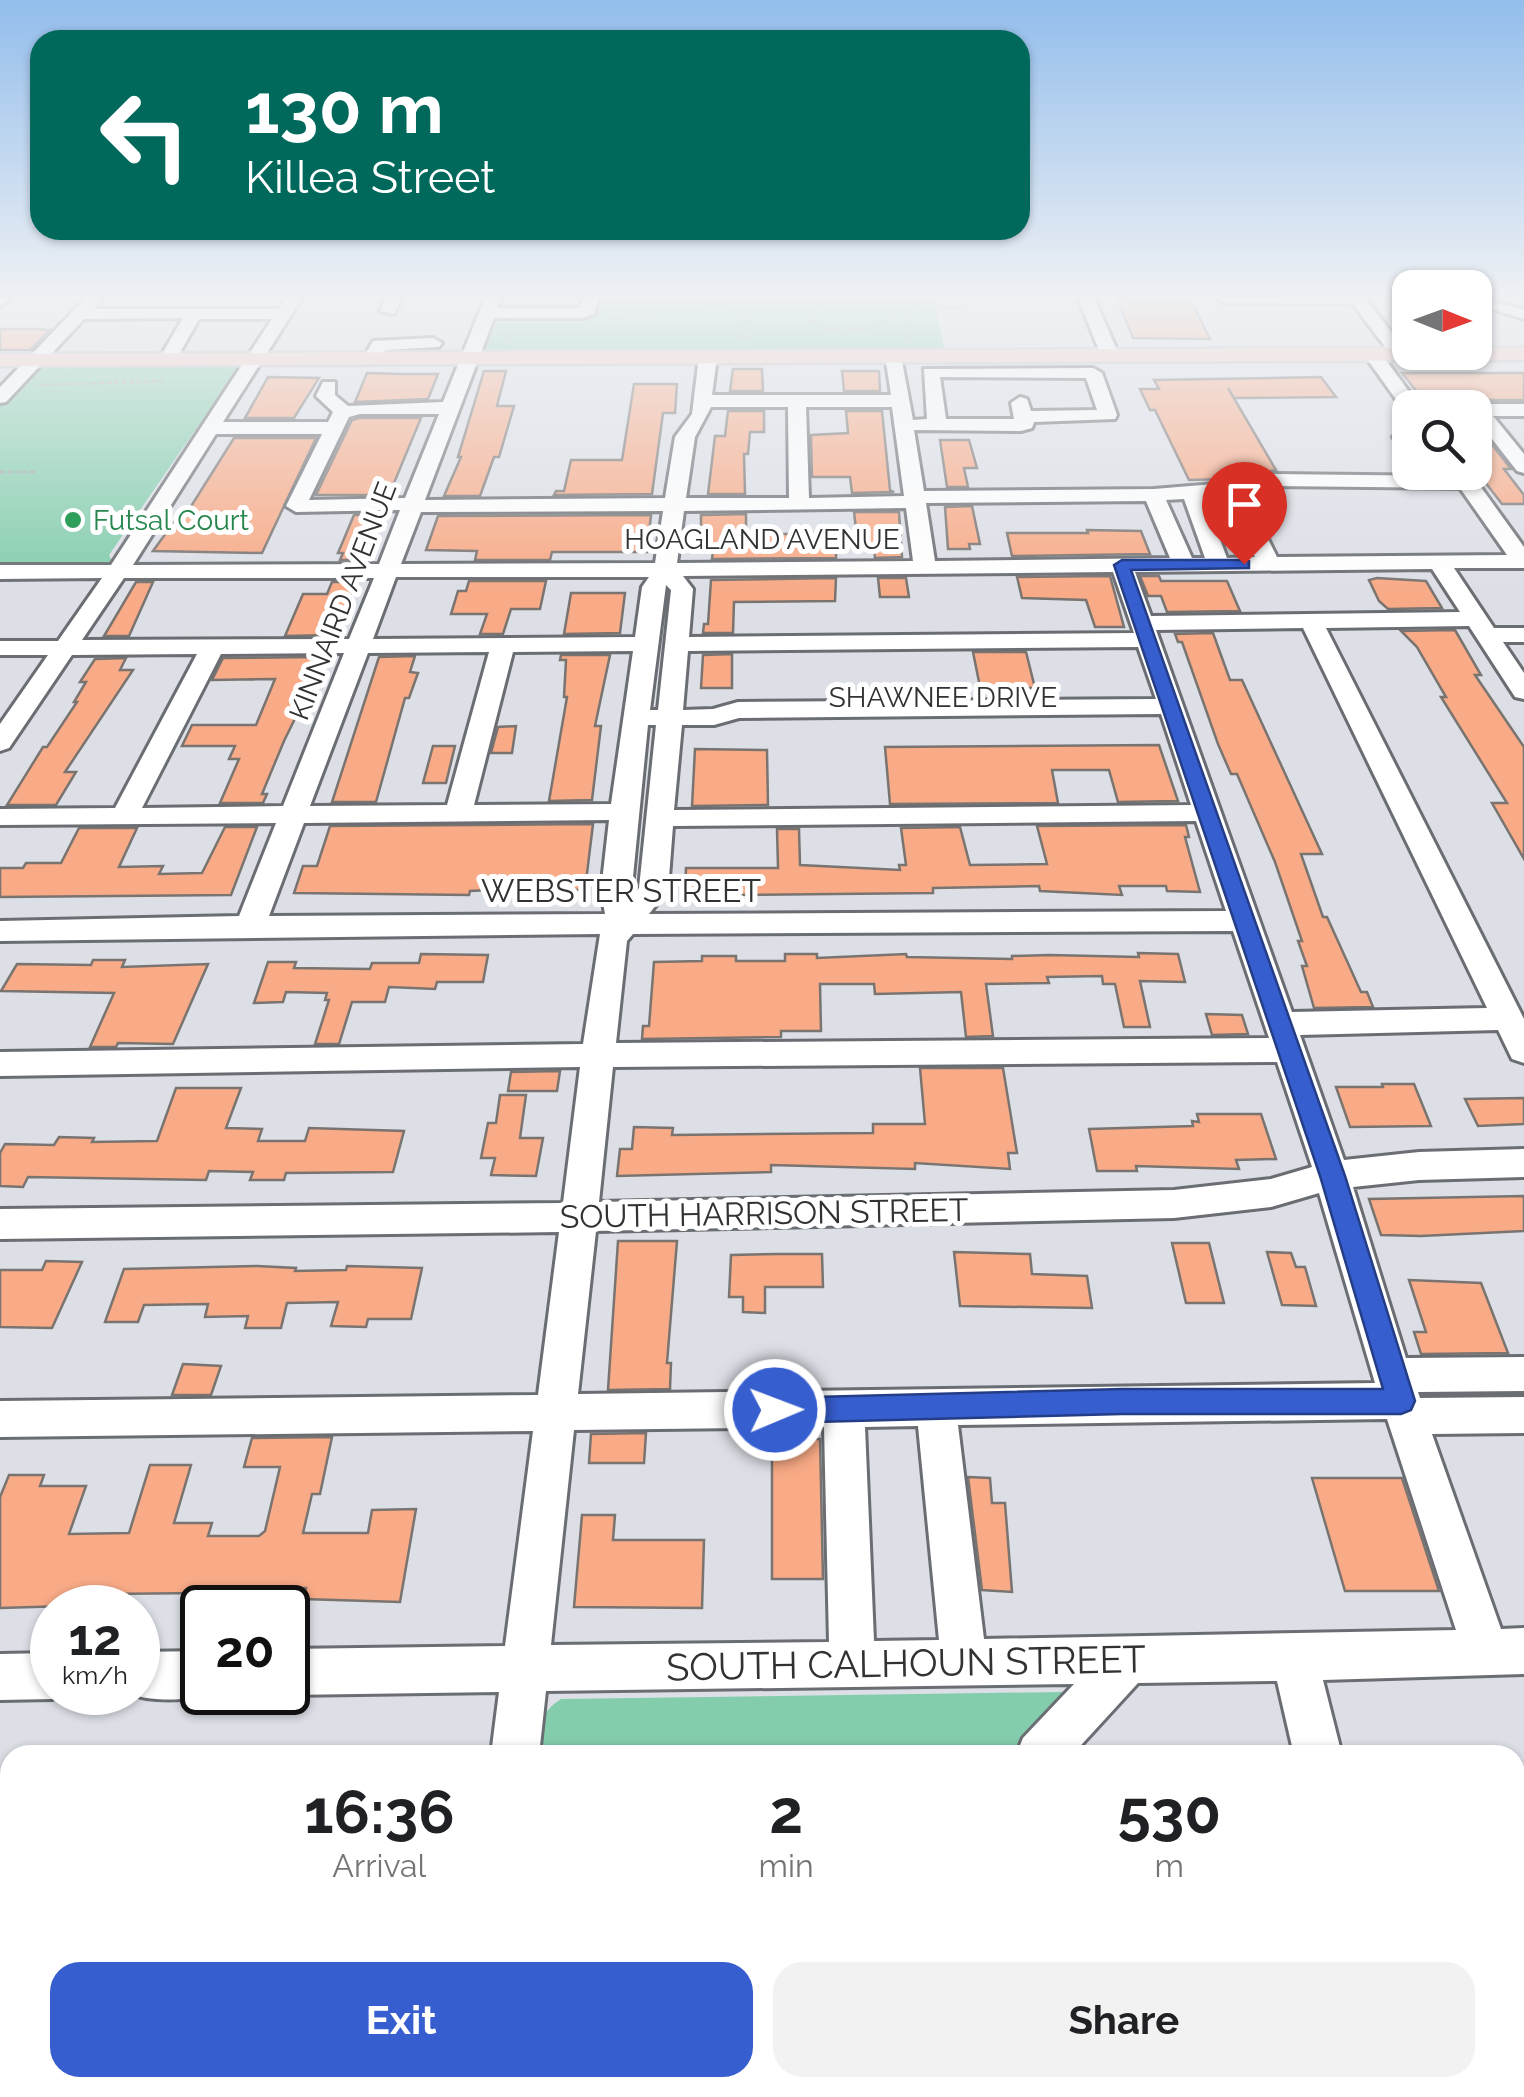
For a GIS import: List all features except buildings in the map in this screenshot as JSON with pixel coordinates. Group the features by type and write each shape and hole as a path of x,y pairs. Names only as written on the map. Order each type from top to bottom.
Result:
{"street":[{"path":"0,743 231,396"},
{"path":"325,396 343,409 296,506 799,504 1154,495 1274,480 1392,481"},
{"name":"KINNAIRD AVENUE","path":"250,926 454,396"},
{"path":"621,925 616,891 644,644 653,587 665,570 686,437 701,414 703,396"},
{"path":"901,396 926,568"},
{"path":"933,396 937,425"},
{"path":"904,425 1021,425 1018,396"},
{"path":"1023,417 1108,415 1101,396"},
{"path":"702,400 901,401"},
{"path":"798,401 799,504"},
{"path":"211,428 339,420 358,408 449,408"},
{"path":"1492,410 1524,410"},
{"path":"1492,427 1520,458"},
{"path":"1233,488 1269,564"},
{"path":"1191,490 1219,565"},
{"path":"1482,490 1524,561"},
{"path":"1154,495 1184,565"},
{"name":"HOAGLAND AVENUE","path":"0,572 1524,561"},
{"path":"1438,562 1524,692"},
{"path":"1122,565 1332,1176 1400,1398 1505,1652"},
{"path":"516,1745 612,939 653,890 682,589 665,570"},
{"path":"676,644 1144,631 1311,621 1481,627 1524,635"},
{"path":"1311,621 1524,1050"},
{"path":"0,648 644,644"},
{"path":"458,813 503,645"},
{"path":"124,816 212,648"},
{"name":"SHAWNEE DRIVE","path":"635,718 714,717 738,728 896,718 1172,716"},
{"path":"0,817 624,812"},
{"path":"659,818 1206,813"},
{"name":"WEBSTER STREET","path":"0,932 250,926 1242,921"},
{"path":"0,1064 598,1057 1282,1037 1508,1018"},
{"name":"SOUTH HARRISON STREET","path":"0,1224 1174,1204 1271,1193 1332,1176 1418,1166 1524,1163"},
{"path":"1400,1398 1524,1374"},
{"path":"0,1419 936,1408 1400,1398 1524,1416"},
{"path":"936,1408 964,1661"},
{"path":"844,1409 852,1662"},
{"name":"SOUTH CALHOUN STREET","path":"310,1672 1505,1652"},
{"path":"1294,1658 1316,1745"},
{"path":"1049,1745 1128,1660"},
{"path":"0,1677 30,1676"}],"path":[{"path":"0,472 36,472"}],"green space":[{"path":"219,396 109,555 117,572 0,572 0,398"},
{"path":"1062,1692 1074,1704 1047,1745 537,1745 541,1723 561,1699"}],"place":[{"name":"Futsal Court","path":"73,520"}],"route":[{"path":"775,1410 1122,1402 1401,1401 1332,1176 1122,565 1244,564"}]}
